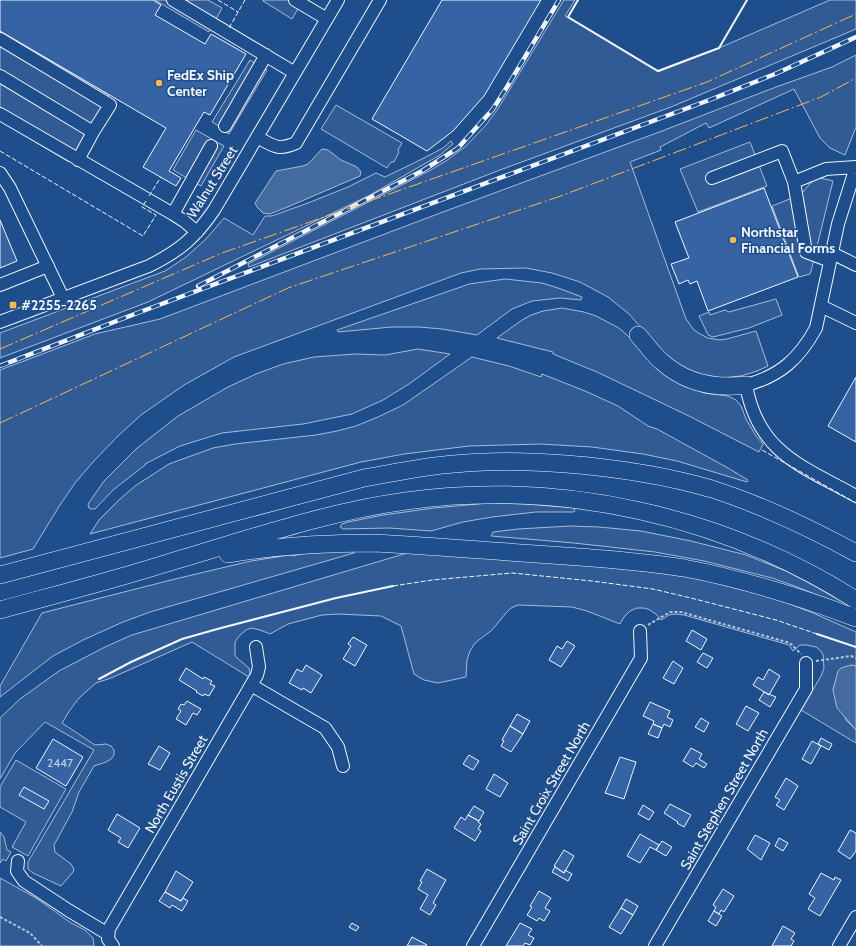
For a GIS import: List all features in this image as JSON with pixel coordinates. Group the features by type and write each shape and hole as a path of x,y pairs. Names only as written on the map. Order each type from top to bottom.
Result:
{"highway":[{"path":"638,335 672,371 686,378 701,384 716,387 746,385"},
{"path":"3,574 364,478 455,463 502,461 603,467 637,471 679,480 713,490 757,506 805,526 856,553"},
{"path":"0,610 163,565 269,532 374,506 408,500 499,494 579,499 658,514 702,527 745,543 780,559 839,589 856,600"},
{"path":"163,565 249,550 331,543 373,542 639,562 684,568 773,589 856,618"}],"street":[{"path":"174,0 295,73"},
{"path":"294,0 327,18"},
{"name":"Walnut Street","path":"0,322 149,266 168,256 187,243 214,210 338,0"},
{"path":"257,137 276,147 285,147 296,143 380,0"},
{"path":"0,39 110,105 78,160"},
{"path":"225,126 266,55"},
{"path":"0,76 94,132"},
{"path":"0,114 173,214 197,232"},
{"path":"173,214 211,146"},
{"path":"712,178 782,151 794,182 806,252 831,257 856,265"},
{"path":"794,182 826,169 856,167 838,224 816,328 800,354 788,366 760,381 746,385 748,401 753,415 761,429 770,442 782,453 856,496"},
{"path":"0,173 10,188 63,298"},
{"path":"0,285 48,266"},
{"path":"821,306 856,324"},
{"name":"Saint Croix Street North","path":"473,946 641,658 640,631"},
{"name":"North Eustis Street","path":"108,934 109,929 251,685 259,667 256,647"},
{"name":"Saint Stephen Street North","path":"655,946 806,689 806,663"},
{"path":"251,685 325,728 338,747 343,766"},
{"path":"18,861 17,872 24,881 108,934 108,939 112,946"},
{"path":"856,917 842,941 856,942"}],"path":[{"path":"640,631 670,612 681,612 790,643 800,652 806,663 851,656 856,658"},
{"path":"0,917 30,934 42,946"}],"shaded area":[{"path":"155,0 208,0 222,8 209,32"},
{"path":"263,0 303,0 292,19"},
{"path":"564,0 575,0 565,16 658,72 719,48 830,0 856,0 856,29 671,107 500,170 249,267 248,264 429,171 446,161 466,146 486,125 499,107"},
{"path":"0,31 109,95 69,162 0,121"},
{"path":"856,55 856,127 845,155 830,148 820,138 794,89 709,128 706,123 660,147 661,150 630,162 686,319 694,330 708,338 720,340 727,339 756,331 768,366 741,376 720,378 709,377 688,370 676,363 664,354 629,314 608,297 580,282 552,273 526,268 480,269 461,273 234,357 184,385 141,415 93,462 75,483 33,549 0,558 0,370 95,334 160,319 832,67"},
{"path":"250,60 267,70 229,134 212,122"},
{"path":"336,105 402,143 394,162 391,162 387,168 321,129"},
{"path":"196,130 224,146 201,186 173,170"},
{"path":"451,141 453,144 440,155 370,195 148,302 0,358 0,333 165,271 186,257 206,239 224,218 253,235 265,216 272,216 308,203 348,187 376,173 385,177 443,148"},
{"path":"750,142 767,186 698,212 680,169"},
{"path":"322,149 328,150 341,160 357,167 361,172 360,176 270,214 263,213 257,207 255,203 276,171 308,164"},
{"path":"816,177 833,181 810,274 799,277 772,206 800,195"},
{"path":"505,279 542,283 582,297 581,300 560,298 532,301 512,309 477,335 419,327 392,327 338,332 337,330 469,284"},
{"path":"776,299 782,315 749,328 713,337 708,335 699,316 709,312 710,315 725,310 729,312"},
{"path":"562,308 596,316 619,328 684,386 704,393 728,396 736,400 741,406 746,419 756,436 763,444 759,452 689,416 597,372 553,354 553,352 497,338 531,315 543,311"},
{"path":"418,349 450,354 409,384 383,400 352,414 303,424 222,433 180,446 145,464 113,490 95,509 89,508 88,504 104,481 136,449 178,416 228,387 283,364 314,357 355,354 385,355"},
{"path":"472,357 509,366 541,377 542,374 585,391 618,406 648,426 657,429 748,480 747,482 677,461 643,454 592,447 540,444 469,446 404,454 361,462 90,534 99,520 119,500 135,486 169,464 213,448 235,444 316,435 356,426 403,405"},
{"path":"489,503 575,508 574,512 536,512 492,517 463,522 431,531 389,528 343,529 340,527 342,524 348,522 383,515 434,508"},
{"path":"570,526 641,531 691,541 746,555 786,571 851,607 850,608 772,578 704,561 655,552 491,536 493,532"},
{"path":"353,550 354,553 150,612 123,622 83,640 53,656 0,697 0,686 42,613 251,561 290,555 294,556 300,554"},
{"path":"414,551 609,567 702,579 774,598 813,613 856,632 856,666 851,665 835,684 833,690 846,720 856,730 856,743 801,710 821,676 824,668 823,655 816,647 800,645 793,651 789,645 684,615 669,615 661,620 650,610 637,608 630,611 620,624 587,611 572,607 518,605 511,608 492,630 475,643 467,660 466,677 438,683 424,680 414,674 401,626 381,616 338,614 322,615 288,624 270,634 251,628 246,630 235,642 235,655 249,668 249,677 192,642 111,678 96,683 79,698 62,723 95,745 106,744 111,746 114,750 114,755 111,759 94,766 79,792 72,812 54,845 55,852 71,864 74,869 73,872 61,886 33,873 28,869 28,862 94,750 45,722 15,753 0,779 0,718 20,699 59,671 132,635"},
{"path":"851,665 856,666 856,730 837,708 833,690 838,671 841,668"},
{"path":"16,760 66,789 28,856 12,847 26,822 0,807 0,787"},
{"path":"0,832 4,837 7,850 11,852 6,861 3,859 0,863"},
{"path":"0,878 36,898 71,923 85,930 93,938 94,946 0,946"}],"building":[{"name":"FedEx Ship Center","path":"0,0 153,0 161,5 155,15 205,44 211,34 246,54 210,115 204,112 169,171 181,178 176,186 143,167 166,128 0,31"},
{"path":"442,0 541,0 484,96 453,131 427,151 372,119"},
{"name":"Northstar Financial Forms","path":"764,188 798,277 708,311 697,281 690,284 688,280 679,284 671,264 689,258 675,222"},
{"path":"0,220 17,261 0,268"},
{"path":"856,377 856,442 828,426"},
{"path":"692,630 707,639 701,650 686,641"},
{"path":"353,637 367,645 355,666 343,659 351,646 348,644"},
{"path":"567,641 575,646 561,667 549,660 557,646 562,649"},
{"path":"703,653 713,658 707,668 697,662"},
{"path":"673,661 683,668 674,684 663,678"},
{"path":"306,665 322,675 311,693 303,688 302,690 289,683 297,669 302,672"},
{"path":"186,668 203,679 204,677 212,681 210,684 215,686 209,696 204,694 203,696 179,680"},
{"path":"769,669 780,676 769,695 753,685 758,677 763,680"},
{"path":"764,692 776,697 770,707 759,700"},
{"path":"187,701 201,709 197,715 193,713 186,725 176,719 181,711 178,709 181,704 184,705"},
{"path":"650,702 670,711 667,717 673,720 670,727 664,724 662,728 653,724 654,721 643,716"},
{"path":"746,706 759,713 748,731 736,724"},
{"path":"517,714 530,721 523,734 510,726"},
{"path":"701,718 709,723 704,732 695,727"},
{"path":"653,724 662,728 658,738 648,734"},
{"path":"510,726 523,734 511,752 501,746 504,741 502,740"},
{"path":"821,738 832,744 829,750 818,744"},
{"path":"53,739 83,757 66,786 36,768"},
{"path":"812,741 821,746 811,764 802,759"},
{"path":"159,746 170,753 160,770 148,764"},
{"path":"691,748 702,754 699,759 707,764 704,768 696,763 693,767 683,761"},
{"path":"469,755 479,761 473,770 463,764"},
{"path":"620,757 636,762 624,799 605,793"},
{"path":"494,774 508,783 500,797 486,789"},
{"path":"786,778 798,786 784,810 776,805 780,800 775,797"},
{"path":"24,787 49,801 44,809 19,795"},
{"path":"670,804 691,815 684,827 664,813"},
{"path":"643,805 654,812 649,820 638,814"},
{"path":"474,806 484,812 479,821 468,815"},
{"path":"117,814 140,828 128,848 118,842 121,838 108,830"},
{"path":"468,815 479,821 478,822 481,824 478,829 481,831 475,841 454,828 461,817 465,820"},
{"path":"850,830 856,833 856,851 850,859 838,851"},
{"path":"640,834 659,845 656,850 650,847 640,863 627,856"},
{"path":"755,835 770,843 761,860 747,849"},
{"path":"779,838 788,843 783,851 775,846"},
{"path":"662,841 672,847 666,856 656,850"},
{"path":"564,850 574,856 564,873 554,866"},
{"path":"555,867 564,873 565,870 572,874 568,881 552,872"},
{"path":"427,869 446,880 433,903 436,905 430,915 420,909 428,895 418,889 422,882 420,881"},
{"path":"176,871 193,882 181,901 165,892"},
{"path":"821,873 834,880 835,877 841,880 820,916 808,909 815,898 809,894"},
{"path":"723,889 734,896 724,912 721,910 719,914 714,911 716,907 713,905"},
{"path":"539,891 551,898 545,908 550,911 544,921 539,918 537,921 527,915 532,907 530,906"},
{"path":"165,892 181,901 183,898 188,901 182,911 172,905 170,908 159,901"},
{"path":"626,899 638,906 633,915 621,908"},
{"path":"621,908 633,915 621,934 609,927"},
{"path":"714,911 722,916 716,926 708,921"},
{"path":"352,923 359,927 356,931 349,927"},
{"path":"520,923 532,929 528,935 534,938 530,945 525,943 523,946 506,946"},
{"path":"783,926 795,933 791,939 794,941 791,946 772,946"},
{"path":"412,937 427,945 407,946"}],"railway":[{"path":"198,286 422,171 458,148 493,109 559,0"},
{"path":"0,366 140,312 712,99 775,74 856,37"}],"fence":[{"path":"218,0 238,12"},
{"path":"229,28 245,0"},
{"path":"0,151 143,236 156,215 142,207 146,201"},
{"path":"149,196 161,177"},
{"path":"762,450 856,503"},
{"path":"393,586 432,580 512,573 592,581 653,589 776,620 817,634"}],"wall":[{"path":"578,0 568,17 658,71 719,48 747,0"},
{"path":"99,679 131,662 182,639 336,598 393,586"},
{"path":"817,634 856,647"}],"power":[{"path":"0,349 222,253 707,82 856,14"},
{"path":"0,423 288,288 558,197 821,97 856,78"}],"place":[{"name":"FedEx Ship Center","path":"159,83"},
{"name":"Northstar Financial Forms","path":"733,240"},
{"name":"#2255-2265","path":"13,305"}]}
